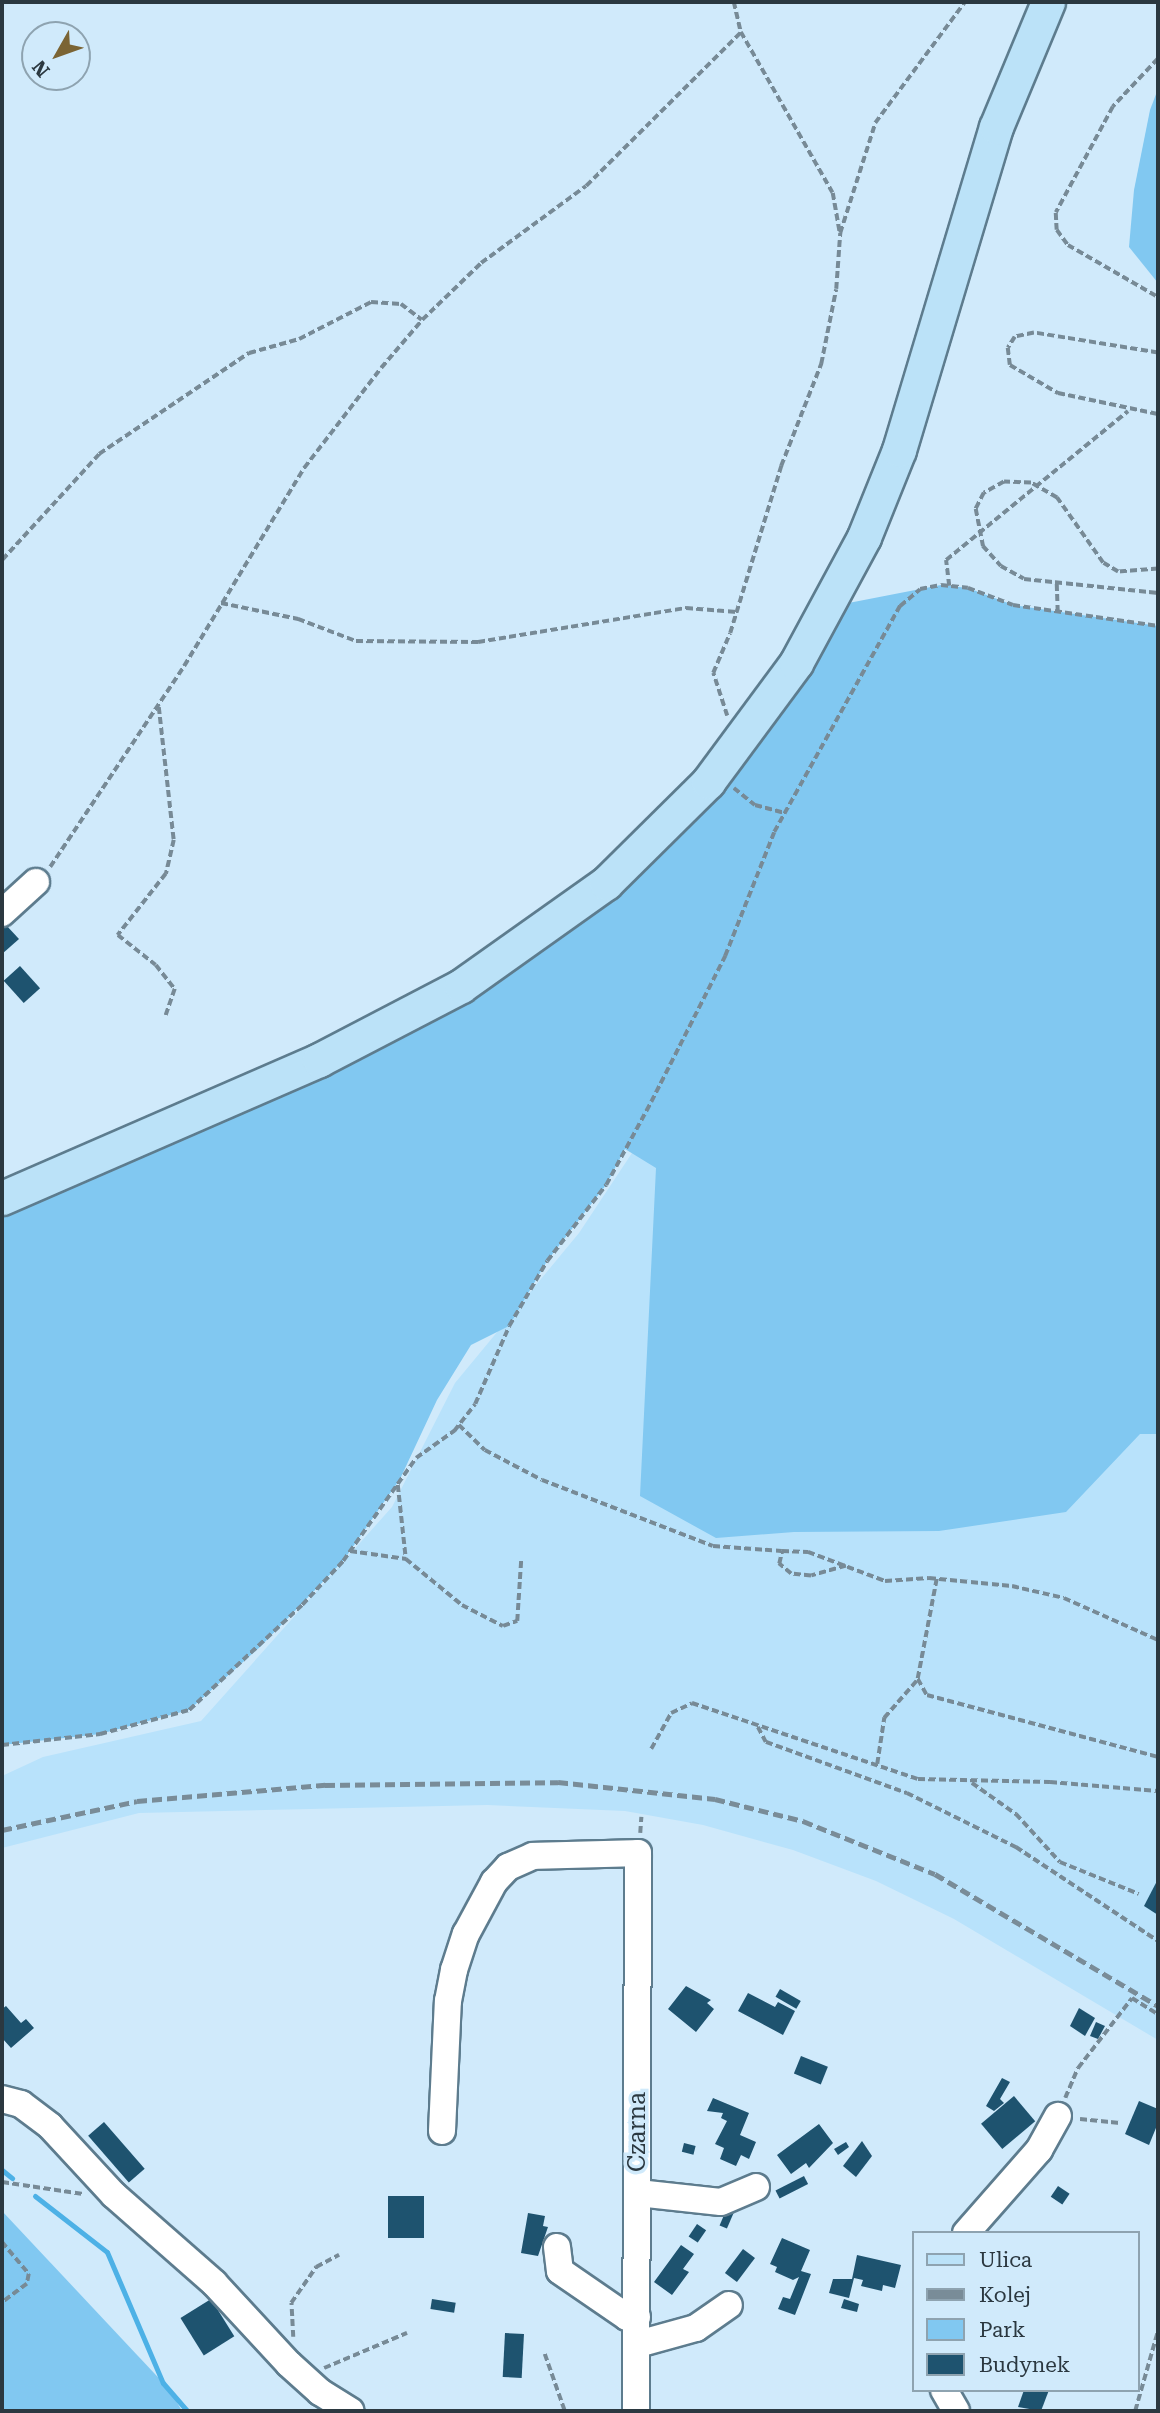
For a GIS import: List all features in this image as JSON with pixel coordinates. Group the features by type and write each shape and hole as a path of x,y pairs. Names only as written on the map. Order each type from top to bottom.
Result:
{"main road":[{"path":"2,1198 319,1060 461,986 606,883 717,771 741,742 796,663 864,537 899,450 996,127 1048,2"}],"street":[{"path":"2,913 36,882"},
{"name":"Czarna","path":"442,2131 448,2001 454,1970 466,1934 494,1882 508,1867 533,1856 638,1853 636,2411"},
{"path":"2,2099 21,2104 50,2126 114,2195 165,2236 302,2376 351,2411"},
{"path":"968,2231 1039,2150 1058,2116"},
{"path":"638,2193 721,2202 756,2187"},
{"path":"557,2247 560,2271 627,2317 637,2317"},
{"path":"638,2344 651,2344 696,2328 729,2305"},
{"path":"945,2392 956,2411"}],"path":[{"path":"734,2 741,32 833,192 840,233"},
{"path":"741,742 729,722 713,673 737,612 781,466 821,364 836,289 840,233 875,123 965,2"},
{"path":"36,882 58,857 159,705 304,468 422,320 481,263 586,186 741,32"},
{"path":"1158,59 1114,107 1056,213 1057,230 1068,245 1158,297"},
{"path":"2,561 99,454 249,353 299,339 372,302 401,304 422,320"},
{"path":"1158,353 1034,333 1015,337 1008,348 1010,365 1029,380 1058,393 1128,411 1158,414"},
{"path":"949,586 946,559 1128,411"},
{"path":"1158,569 1118,572 1103,563 1057,498 1037,487 1004,482 984,493 976,509 977,535 1001,565 1024,579 1158,593"},
{"path":"1057,584 1058,612"},
{"path":"2,1745 100,1734 189,1710 260,1647 350,1551 425,1449 459,1425 475,1404 509,1326 547,1261 606,1185 725,956 785,813 900,606 920,589 949,586 1013,605 1158,625"},
{"path":"221,603 299,619 356,641 478,642 686,608 737,612"},
{"path":"159,705 174,840 166,874 118,935 156,965 175,989 166,1015"},
{"path":"717,771 755,805 785,813"},
{"path":"459,1425 485,1450 542,1480 713,1546 808,1552 884,1581 937,1578 1012,1586 1064,1598 1158,1640"},
{"path":"398,1483 406,1559"},
{"path":"350,1551 406,1559 462,1605 503,1626 517,1621 521,1559"},
{"path":"782,1551 779,1564 791,1574 811,1576 846,1566"},
{"path":"877,1764 884,1718 918,1679 937,1578"},
{"path":"918,1679 927,1695 951,1704 1158,1757"},
{"path":"651,1749 663,1723 680,1706 692,1703 918,1779 972,1783 1050,1782 1158,1791"},
{"path":"757,1725 766,1742 907,1793 1016,1847 1158,1941"},
{"path":"972,1783 1016,1814 1060,1862 1139,1894"},
{"path":"1119,2123 1058,2116 1078,2068 1132,1998 1158,2014"},
{"path":"2,2182 36,2190 114,2195"},
{"path":"2,2242 29,2274 27,2284 2,2303"},
{"path":"294,2341 291,2303 316,2267 339,2255"},
{"path":"1135,2411 1158,2330"},
{"path":"302,2376 407,2333"},
{"path":"545,2354 565,2411"}],"shaded area":[{"path":"1158,652 1158,2040 954,1919 876,1881 793,1850 703,1825 625,1811 487,1805 139,1813 2,1848 2,1776 43,1757 201,1721 392,1507 455,1383 579,1233 677,1085"}],"green space":[{"path":"1158,89 1158,283 1129,247 1134,190 1150,110"},
{"path":"941,585 968,588 1013,605 1158,626 1158,1434 1140,1434 1066,1512 939,1531 794,1532 716,1538 640,1496 656,1168 625,1149 606,1185 547,1261 509,1326 471,1345 437,1400 400,1479 343,1561 260,1647 189,1710 100,1734 2,1745 2,1198 319,1060 606,883 828,607"},
{"path":"2,2211 169,2389 182,2411 2,2411"}],"building":[{"path":"6,925 19,939 2,954 2,928"},
{"path":"20,966 40,988 24,1003 4,981"},
{"path":"1158,1879 1158,1915 1144,1906"},
{"path":"686,1986 711,2000 707,2003 714,2009 696,2032 668,2009"},
{"path":"780,1989 801,2001 796,2009 775,1997"},
{"path":"748,1993 775,2007 778,2002 795,2011 783,2035 738,2011"},
{"path":"6,2006 21,2023 26,2019 34,2028 11,2048 2,2038 2,2009"},
{"path":"1079,2008 1095,2018 1085,2036 1070,2026"},
{"path":"1096,2022 1105,2026 1098,2039 1090,2036"},
{"path":"801,2056 828,2067 821,2084 794,2074"},
{"path":"1002,2078 1010,2082 1000,2099 1004,2103 994,2111 986,2106"},
{"path":"1014,2096 1035,2121 1002,2149 981,2124"},
{"path":"713,2098 749,2113 740,2135 756,2142 749,2159 741,2155 736,2166 720,2159 724,2148 715,2144 727,2121 721,2118 723,2113 707,2111"},
{"path":"1139,2101 1158,2109 1158,2123 1149,2145 1125,2134"},
{"path":"104,2122 145,2169 129,2183 88,2136"},
{"path":"819,2124 833,2143 809,2168 806,2163 791,2174 777,2155"},
{"path":"862,2141 872,2156 856,2177 843,2166"},
{"path":"846,2142 849,2147 838,2155 834,2149"},
{"path":"684,2143 696,2146 693,2155 682,2152"},
{"path":"804,2176 808,2184 780,2199 775,2191"},
{"path":"1058,2186 1070,2194 1062,2205 1051,2197"},
{"path":"388,2196 424,2196 424,2238 388,2238"},
{"path":"727,2208 734,2211 727,2229 720,2225"},
{"path":"528,2213 545,2216 543,2226 548,2227 538,2256 521,2253"},
{"path":"697,2224 706,2230 698,2243 689,2236"},
{"path":"782,2238 810,2250 801,2271 811,2274 795,2315 778,2309 783,2297 790,2299 799,2277 793,2280 775,2272 777,2267 770,2264"},
{"path":"681,2245 694,2254 683,2269 689,2272 672,2295 654,2282"},
{"path":"743,2249 755,2258 737,2282 725,2273"},
{"path":"857,2255 901,2265 895,2288 883,2285 882,2291 861,2286 863,2280 854,2278 849,2298 829,2293 833,2279 852,2279"},
{"path":"211,2299 234,2336 204,2355 180,2318"},
{"path":"432,2299 456,2303 454,2313 430,2309"},
{"path":"844,2299 859,2304 857,2312 841,2308"},
{"path":"505,2333 524,2334 522,2378 503,2377"},
{"path":"1023,2392 1048,2392 1041,2411 1018,2407"}],"waterway":[{"path":"2,2170 12,2178"},
{"path":"35,2196 107,2252 163,2383 187,2411"}],"railway":[{"path":"2,1830 137,1801 325,1785 558,1782 715,1799 803,1821 935,1874 1158,2006"}]}
